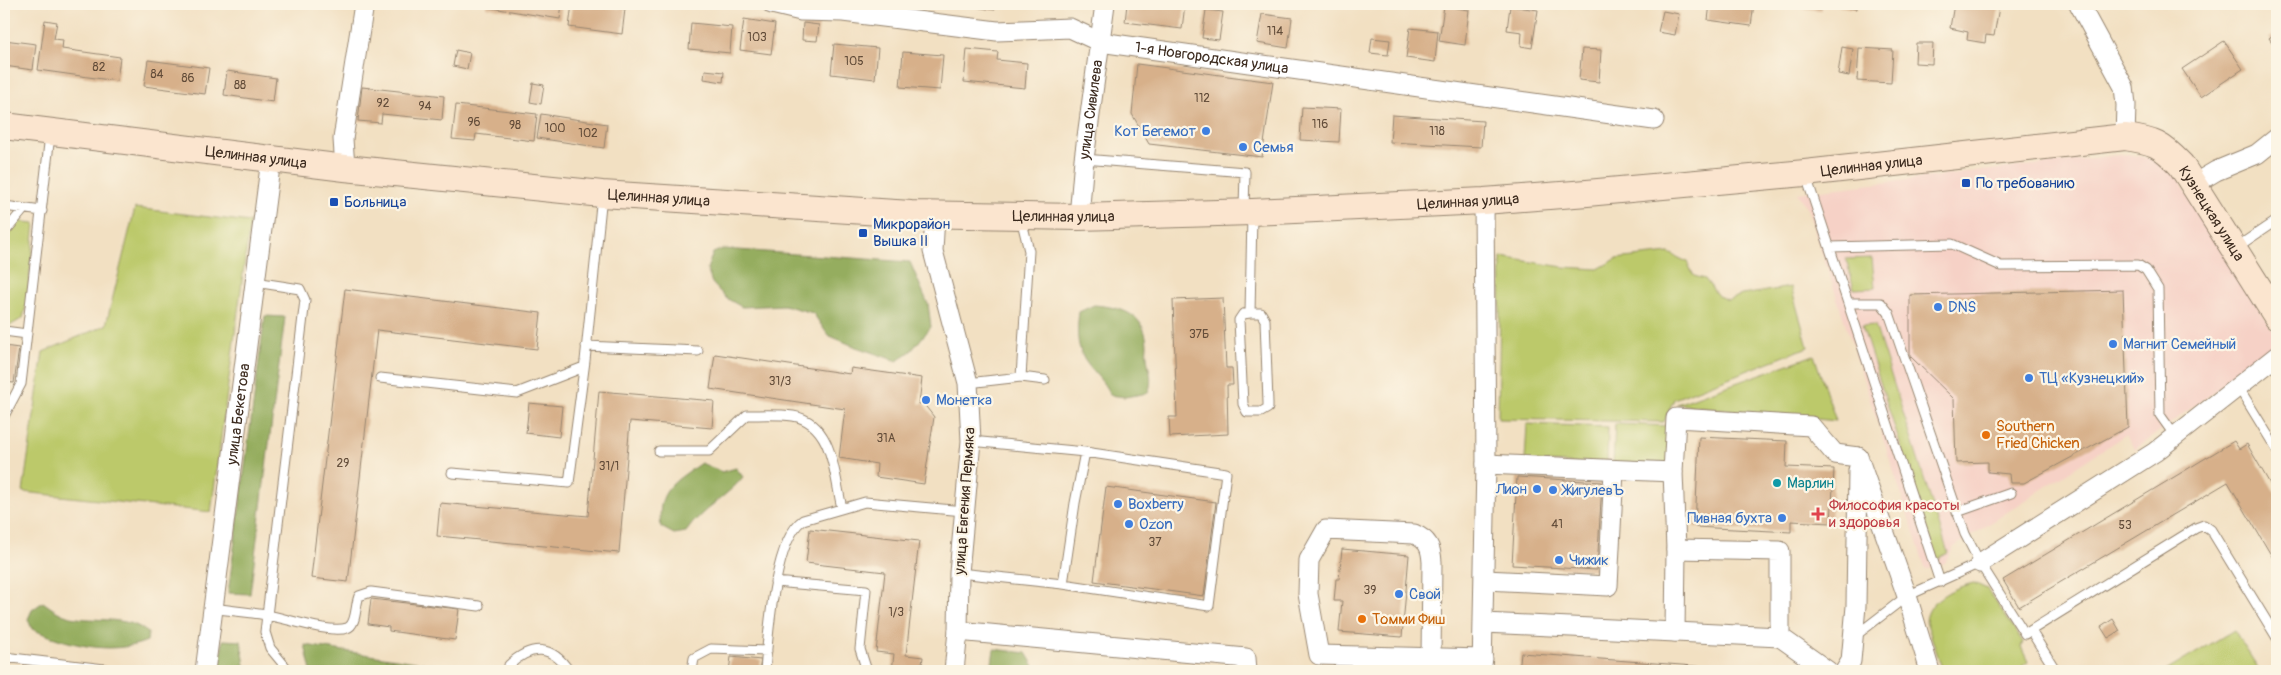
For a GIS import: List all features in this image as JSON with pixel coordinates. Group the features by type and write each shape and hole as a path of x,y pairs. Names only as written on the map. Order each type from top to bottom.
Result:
{"main road":[{"name":"Целинная улица","path":"4,126 345,168 602,194 934,215 1079,217 1248,212 1484,201 1805,173 2125,138"},
{"name":"Кузнецкая улица","path":"2125,138 2145,140 2164,148 2181,165 2277,316"}],"street":[{"path":"345,168 343,139 364,4"},
{"name":"1-я Новгородская улица","path":"772,4 801,10 843,12 997,31 1070,28 1100,42 1654,120"},
{"name":"улица Сивилева","path":"1079,217 1084,159 1105,4"},
{"path":"2079,4 2124,87 2126,105 2125,138"},
{"path":"2194,184 2216,171 2257,154 2277,138"},
{"name":"улица Бекетова","path":"205,671 271,158"},
{"path":"1431,665 1431,548 1424,539 1414,534 1326,530 1309,560 1308,594 1320,655 1431,665 1482,665 1486,464 1484,201"},
{"name":"улица Евгения Пермяка","path":"934,215 933,251 968,383 971,441 964,511 954,671"},
{"path":"1980,563 2155,452 2239,388 2277,356"},
{"path":"1675,632 1676,549 1673,472 1676,418 1810,426 1835,454 1858,457"},
{"path":"1858,457 1907,596 1930,671"},
{"path":"1845,671 1851,661 1856,606 1858,457"},
{"path":"1486,464 1614,471 1673,472"},
{"path":"1485,580 1608,586 1614,471"},
{"path":"1676,549 1780,551 1780,637"},
{"path":"1484,623 1780,637 1828,671"},
{"path":"958,631 1246,658 1246,671"}],"lane":[{"path":"4,416 21,384 50,133"},
{"path":"1084,159 1245,172 1248,212 1250,313"},
{"path":"1805,173 1940,582"},
{"path":"452,473 569,482 584,367 602,194"},
{"path":"4,206 42,211"},
{"path":"4,233 24,209"},
{"path":"1020,216 1029,251 1021,377"},
{"path":"2234,249 2277,220"},
{"path":"1830,247 1952,244 2001,266 2138,265 2146,270 2158,289 2160,415 2175,436"},
{"path":"256,282 300,289 305,300 267,615 266,642 289,671"},
{"path":"1848,303 1881,303 1889,313 1958,512 1980,563 2025,634 2196,528 2204,525 2212,530 2277,638"},
{"path":"1250,313 1262,313 1265,320 1268,408 1261,412 1247,412 1243,404 1240,320 1243,314 1250,313"},
{"path":"4,331 28,334"},
{"path":"586,346 698,351"},
{"path":"380,378 517,393 584,367"},
{"path":"968,383 1021,377 1045,380"},
{"path":"2239,388 2277,450"},
{"path":"659,451 709,450 747,415 794,416 814,423 826,440 842,508"},
{"path":"960,573 1063,584 1209,606 1226,473 1085,452 971,441"},
{"path":"1063,584 1085,452"},
{"path":"1958,512 2012,493"},
{"path":"765,671 775,582 790,534 796,525 803,520 865,502 964,511"},
{"path":"1853,638 1907,596 1980,563"},
{"path":"775,582 866,590 860,649 867,671"},
{"path":"213,608 267,615 310,625 348,628 352,624 358,596 371,592 479,606"},
{"path":"2031,631 2056,671"},
{"path":"509,671 509,665 519,656 533,650 547,650 563,661 569,671"},
{"path":"692,671 694,658 711,650 767,652"},
{"path":"5,671 5,658 121,671"}],"shaded area":[{"path":"2127,154 2152,159 2178,178 2277,337 2277,346 2135,449 2125,435 1954,547 1945,563 1926,570 1808,210 1797,193"}],"green space":[{"path":"135,208 250,222 211,512 23,492 43,352 106,325"},
{"path":"4,220 35,223 27,302 23,318 11,325 4,323"},
{"path":"723,249 910,262 928,304 931,327 911,351 897,361 828,335 813,313 784,305 742,307 726,298 712,283 707,269 713,253"},
{"path":"1669,253 1687,262 1694,276 1705,279 1718,296 1728,300 1742,295 1791,287 1808,347 1674,399 1664,422 1498,419 1501,257 1563,267 1598,269 1616,259"},
{"path":"1872,258 1875,288 1854,289 1846,259"},
{"path":"1094,305 1122,310 1130,314 1142,325 1147,344 1151,378 1148,393 1125,397 1110,395 1104,384 1084,359 1078,342 1079,312"},
{"path":"265,316 285,317 250,594 228,593"},
{"path":"1875,325 1948,553 1937,559 1862,326"},
{"path":"1814,355 1836,421 1677,404"},
{"path":"1527,424 1608,427 1607,465 1525,461"},
{"path":"1615,424 1672,426 1670,469 1613,467"},
{"path":"701,463 722,472 736,468 743,477 699,516 686,532 674,534 661,527 660,514 664,496 675,482"},
{"path":"1974,583 1987,589 2023,642 2021,647 2028,662 2021,667 2023,671 1943,671 1926,621 1928,613 1937,600 1944,595"},
{"path":"43,602 60,613 71,617 122,621 140,627 148,633 147,641 118,648 103,648 74,643 45,634 32,629 28,619 32,610"},
{"path":"2234,630 2260,671 2166,671"},
{"path":"223,640 241,641 246,671 219,671"},
{"path":"305,645 474,671 311,671"},
{"path":"994,649 1026,653 1037,671 991,671"}],"building":[{"path":"487,4 562,4 560,19 486,7"},
{"path":"572,4 625,9 622,34 569,27"},
{"path":"968,4 996,4 995,10 968,6"},
{"path":"1127,4 1185,4 1182,29 1125,22"},
{"path":"1710,4 1754,4 1751,26 1708,20"},
{"path":"1789,4 1822,4 1821,10 1789,7"},
{"path":"1839,4 1857,4 1856,9 1838,6"},
{"path":"1954,4 1982,4 1999,7 1994,36 1986,35 1985,43 1967,40 1968,32 1950,28"},
{"path":"1444,6 1469,10 1465,45 1439,41"},
{"path":"1510,6 1538,10 1532,48 1521,46 1522,32 1507,30"},
{"path":"1206,10 1223,12 1219,40 1202,38"},
{"path":"1663,11 1679,14 1675,35 1658,32"},
{"path":"1262,14 1292,18 1288,48 1257,43"},
{"path":"744,19 775,24 771,54 740,50"},
{"path":"45,20 57,22 54,39 63,40 62,49 120,57 117,81 38,70"},
{"path":"691,23 732,27 730,53 689,49"},
{"path":"803,23 819,25 817,41 802,40"},
{"path":"1410,28 1438,31 1435,62 1406,58"},
{"path":"2277,32 2277,49 2269,38"},
{"path":"1372,38 1390,40 1388,55 1370,53"},
{"path":"4,40 36,44 33,70 4,66"},
{"path":"2224,41 2243,69 2201,97 2182,69"},
{"path":"1916,43 1933,43 1932,64 1915,63"},
{"path":"834,44 878,48 875,79 831,74"},
{"path":"1842,47 1853,49 1849,76 1838,74"},
{"path":"1859,48 1893,50 1891,83 1857,81"},
{"path":"967,49 998,52 997,60 1027,63 1025,88 964,82"},
{"path":"1582,49 1601,50 1599,82 1579,80"},
{"path":"456,50 470,53 467,69 453,66"},
{"path":"903,52 943,55 940,90 900,87"},
{"path":"148,60 209,68 205,94 144,86"},
{"path":"1137,64 1273,82 1262,157 1149,144 1132,114"},
{"path":"705,70 724,72 723,82 704,79"},
{"path":"227,71 276,78 273,102 224,95"},
{"path":"533,83 544,85 541,104 530,102"},
{"path":"362,87 444,96 442,120 382,114 381,123 358,121"},
{"path":"456,105 537,114 534,141 476,134 475,141 452,139"},
{"path":"1302,107 1341,109 1339,142 1300,140"},
{"path":"541,114 607,124 604,148 537,138"},
{"path":"1392,115 1483,121 1481,147 1390,142"},
{"path":"345,289 541,313 537,349 377,330 348,582 311,578"},
{"name":"ТЦ «Кузнецкий»","path":"2123,290 2128,427 2024,483 2010,483 2009,474 1988,472 1988,462 1956,463 1954,399 1910,356 1910,295"},
{"path":"1223,298 1226,368 1232,368 1233,385 1227,385 1228,434 1170,437 1169,417 1177,417 1173,300"},
{"path":"4,346 19,348 14,383 4,382"},
{"path":"715,354 850,374 851,368 922,378 919,404 923,403 934,417 924,484 876,477 877,464 839,458 845,409 710,389"},
{"path":"599,391 714,401 712,428 630,421 619,553 437,536 440,503 588,516"},
{"path":"529,403 562,406 559,437 526,433"},
{"path":"1699,437 1787,441 1786,467 1834,469 1831,523 1791,521 1791,532 1695,527"},
{"path":"2234,441 2239,449 2247,444 2277,496 2277,565 2228,482 2019,607 2003,580"},
{"path":"1517,477 1602,482 1597,570 1512,565"},
{"path":"1106,487 1216,502 1204,596 1094,581"},
{"path":"810,529 919,541 906,655 923,657 921,671 892,671 894,654 876,652 885,572 806,563"},
{"path":"1342,549 1409,555 1402,637 1339,632 1342,601 1334,601 1336,579 1339,579"},
{"path":"371,599 459,609 455,640 389,631 389,627 368,624"},
{"path":"2113,619 2120,631 2108,638 2101,627"},
{"path":"1521,653 1748,670 1748,671 1519,671"},
{"path":"731,657 761,660 759,671 729,671"}],"place":[{"name":"Кот Бегемот","path":"1206,131"},
{"name":"Семья","path":"1243,147"},
{"name":"По требованию","path":"1966,183"},
{"name":"Больница","path":"334,202"},
{"name":"Микрорайон Вышка II","path":"863,233"},
{"name":"DNS","path":"1938,307"},
{"name":"Магнит Семейный","path":"2113,344"},
{"name":"ТЦ «Кузнецкий»","path":"2029,378"},
{"name":"Монетка","path":"926,400"},
{"name":"Southern Fried Chicken","path":"1986,435"},
{"name":"Марлин","path":"1777,483"},
{"name":"Лион","path":"1537,489"},
{"name":"ЖигулевЪ","path":"1553,490"},
{"name":"Boxberry","path":"1118,504"},
{"name":"Философия красоты и здоровья","path":"1818,514"},
{"name":"Пивная бухта","path":"1782,518"},
{"name":"Ozon","path":"1129,524"},
{"name":"Чижик","path":"1559,560"},
{"name":"Свой","path":"1399,594"},
{"name":"Томми Фиш","path":"1362,619"}]}
